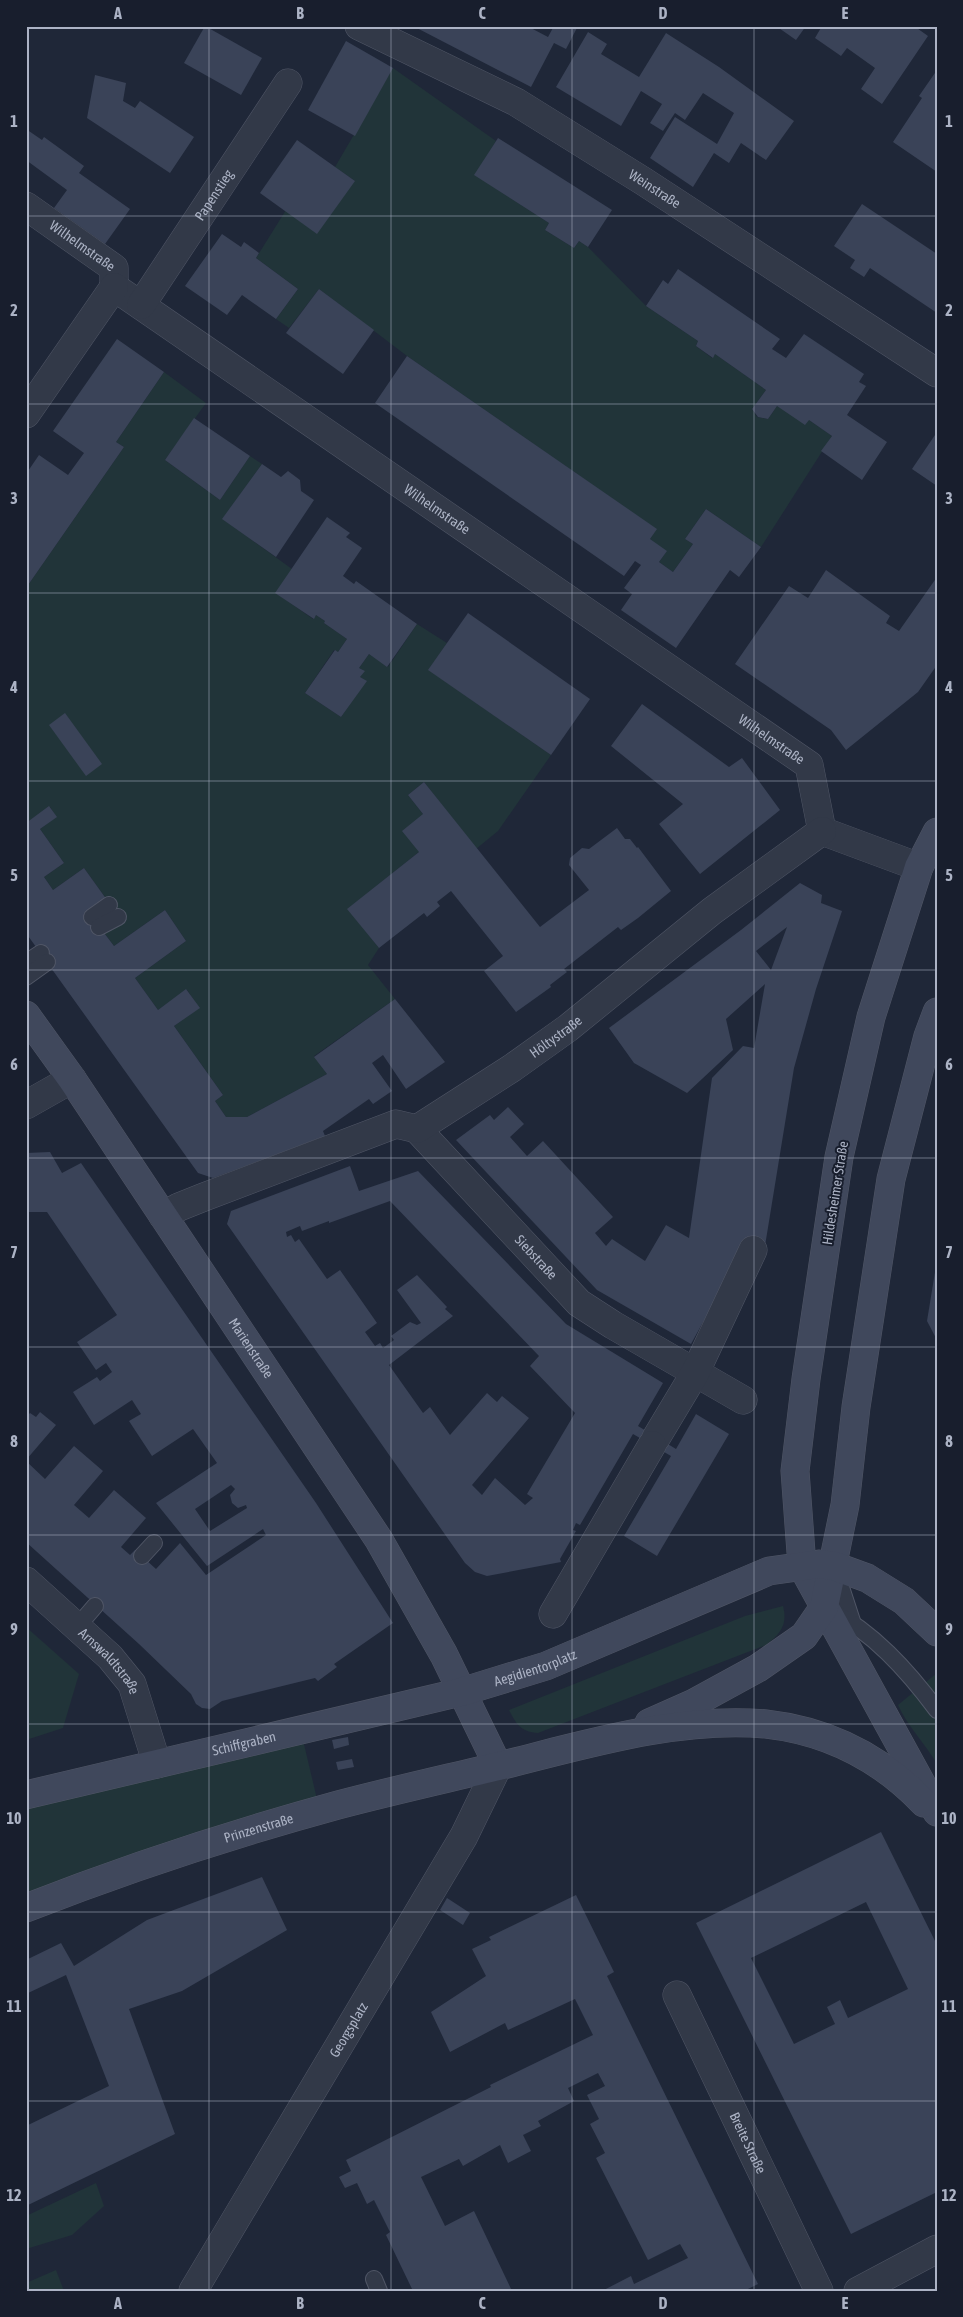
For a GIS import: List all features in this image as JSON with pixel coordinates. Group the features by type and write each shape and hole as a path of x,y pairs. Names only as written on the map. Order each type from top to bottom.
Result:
{"main road":[{"name":"Hildesheimer Straße","path":"802,1566 795,1471 806,1379 839,1157 870,1017 919,867 937,832"},
{"name":"Marienstraße","path":"26,1015 72,1079 379,1540 444,1655 461,1692"},
{"path":"621,1736 694,1703 758,1668 804,1636 824,1608 845,1506 856,1407 891,1179 934,1030"},
{"name":"Aegidientorplatz","path":"461,1692 546,1666 769,1571 802,1566 819,1564 834,1566 867,1578 904,1601 937,1632"},
{"path":"802,1566 937,1812"},
{"path":"461,1692 498,1766 621,1736 703,1724 778,1726 823,1737 865,1754 887,1769 937,1817"},
{"name":"Schiffgraben","path":"26,1795 461,1692"},
{"name":"Prinzenstraße","path":"26,1908 118,1872 338,1805 498,1766"}],"street":[{"name":"Weinstraße","path":"359,26 516,102 643,181 937,373"},
{"name":"Papenstieg","path":"141,305 288,83"},
{"name":"Wilhelmstraße","path":"26,206 114,268 114,287 810,765 822,831"},
{"path":"26,414 114,287"},
{"path":"822,831 919,867"},
{"name":"Höltystraße","path":"418,1129 512,1068 568,1028 712,912 822,831"},
{"path":"26,1105 72,1079"},
{"path":"163,1216 204,1196 396,1124 418,1129"},
{"name":"Siebstraße","path":"418,1129 579,1303 612,1325 743,1400"},
{"path":"553,1614 654,1441 684,1367 753,1250"},
{"name":"Arnswaldtstraße","path":"26,1581 110,1657 132,1684 157,1764"},
{"name":"Georgsplatz","path":"193,2291 464,1836 498,1766"},
{"name":"Breite Straße","path":"676,1995 819,2291"},
{"path":"858,2291 937,2249"}],"lane":[{"path":"96,922 114,911"},
{"path":"26,963 44,958 26,977"},
{"path":"142,1556 154,1543"},
{"path":"834,1566 852,1622"},
{"path":"77,1627 96,1606"},
{"path":"824,1608 852,1622 903,1667 937,1710"}],"green space":[{"path":"393,68 496,141 475,175 549,223 545,230 574,248 579,241 588,247 646,306 698,341 696,346 712,358 715,354 766,390 752,409 757,417 768,419 777,406 809,420 832,436 761,547 706,509 685,539 693,544 673,572 659,562 666,552 650,539 656,529 407,356 319,289 289,328 276,319 298,289 256,258 286,210 355,181 335,167"},
{"path":"164,372 206,403 165,460 220,500 250,456 262,464 223,519 292,569 276,593 313,619 316,615 347,639 338,652 334,650 305,693 341,717 366,681 360,677 364,671 359,668 369,654 388,667 417,624 447,643 429,670 551,755 498,831 476,849 424,782 408,795 423,814 419,852 348,909 379,948 368,965 395,999 314,1056 327,1074 247,1117 226,1117 215,1101 223,1095 174,1026 199,1008 187,990 158,1010 135,978 186,941 165,910 114,946 89,913 107,900 84,868 53,890 44,877 64,863 40,829 56,817 50,807 26,823 26,588 124,447 116,442"},
{"path":"783,1606 784,1624 782,1629 766,1645 538,1733 523,1729 509,1710 745,1616"},
{"path":"26,1627 79,1674 63,1728 26,1740"},
{"path":"937,1673 937,1764 906,1720 898,1705"},
{"path":"303,1740 317,1799 26,1895 26,1805"},
{"path":"96,2183 104,2206 72,2235 26,2249 26,2216"},
{"path":"56,2270 64,2291 26,2291 26,2283"}],"building":[{"path":"205,26 262,58 241,95 184,63"},
{"path":"413,26 527,26 548,37 554,26 578,26 566,49 554,43 531,87"},
{"path":"776,26 806,26 796,40"},
{"path":"822,26 914,26 928,36 882,104 861,89 875,68 847,48 841,56 815,38"},
{"path":"588,32 607,44 601,54 639,77 666,33 719,67 794,121 766,160 741,143 729,163 714,153 693,187 650,158 675,117 717,144 734,113 703,93 685,120 675,113 663,131 650,123 662,104 641,91 621,126 556,87"},
{"path":"346,41 393,68 355,136 308,110"},
{"path":"937,70 937,172 893,142 922,98 919,96"},
{"path":"95,75 126,83 123,101 135,108 140,101 194,137 170,173 87,118"},
{"path":"26,129 42,140 44,137 84,166 79,173 130,209 105,244 54,208 67,190 26,160"},
{"path":"498,138 612,210 588,247 579,241 574,248 545,230 549,223 474,175"},
{"path":"297,140 355,181 317,234 260,193"},
{"path":"862,204 937,254 937,313 870,268 864,277 850,268 855,260 834,246"},
{"path":"222,234 241,247 244,242 259,253 256,258 298,289 276,319 242,295 227,315 185,286"},
{"path":"678,269 780,339 772,349 786,358 804,334 864,374 859,382 866,386 847,415 887,442 862,480 821,451 832,436 809,420 805,425 777,406 768,419 758,417 752,409 766,390 715,354 713,358 696,346 698,341 646,306 663,280 668,284"},
{"path":"319,289 374,330 343,374 286,333"},
{"path":"117,339 164,372 116,442 124,447 26,588 26,474 39,455 68,475 84,453 53,431"},
{"path":"407,356 657,529 650,539 667,551 659,562 673,572 693,544 685,539 706,509 761,547 739,577 730,570 676,648 621,610 632,594 624,588 641,565 635,561 624,576 375,403"},
{"path":"194,418 250,456 220,500 165,460"},
{"path":"937,432 937,486 912,469"},
{"path":"262,464 281,477 288,471 300,480 301,491 314,500 276,557 222,519"},
{"path":"327,517 350,533 346,537 362,548 343,576 354,584 356,581 417,624 387,667 369,654 359,668 365,671 360,677 367,681 341,717 305,693 335,650 338,652 347,639 316,615 314,619 275,593"},
{"path":"826,570 890,616 886,623 899,631 937,577 937,665 918,692 846,750 831,730 735,664 789,586 808,598"},
{"path":"468,613 590,699 551,755 428,670"},
{"path":"642,704 729,767 742,758 780,810 700,874 659,824 683,804 611,746"},
{"path":"65,713 102,764 86,776 49,725"},
{"path":"424,782 540,927 589,890 569,865 570,858 582,848 589,849 617,828 625,839 630,839 638,847 671,891 638,918 621,930 618,927 564,969 567,972 550,985 551,987 516,1012 484,971 503,956 451,891 437,902 440,906 427,917 424,913 379,948 347,909 419,852 402,831 423,814 408,795"},
{"path":"49,806 57,817 40,829 64,863 44,877 53,890 84,868 107,900 89,913 114,946 165,910 186,941 135,978 158,1010 186,989 200,1008 174,1026 223,1095 215,1101 226,1117 247,1117 327,1074 314,1057 395,999 445,1062 406,1089 383,1055 372,1063 392,1091 373,1104 369,1099 323,1131 325,1136 213,1178 198,1173 26,933 26,823"},
{"path":"800,883 822,895 821,903 842,911 816,989 794,1068 764,1252 735,1264 691,1344 597,1290 456,1140 490,1115 494,1120 508,1107 524,1124 510,1137 527,1156 543,1141 613,1217 595,1233 606,1246 612,1239 645,1261 666,1225 689,1238 712,1078 743,1046 754,1048 765,984 726,1019 733,1050 687,1093 634,1063 609,1028 741,930","holes":["787,927 771,970 756,951"]},
{"path":"50,1152 62,1173 81,1163 316,1503 393,1623 334,1664 337,1667 318,1681 315,1678 222,1701 210,1709 202,1708 196,1704 191,1694 139,1644 26,1542 26,1461 45,1479 74,1446 103,1471 74,1505 89,1518 114,1490 146,1518 121,1547 130,1555 135,1550 156,1569 180,1543 206,1575 266,1535 263,1529 207,1566 156,1503 217,1463 193,1429 152,1456 129,1421 141,1414 132,1400 94,1425 73,1392 97,1377 100,1381 112,1372 106,1363 96,1370 77,1342 117,1315 47,1212 26,1212 26,1153","holes":["231,1485 235,1489 230,1495 232,1503 238,1508 246,1505 247,1508 210,1531 195,1509"]},
{"path":"350,1166 359,1191 418,1171 566,1324 663,1383 638,1426 676,1449 696,1414 729,1434 657,1556 624,1536 671,1456 633,1434 580,1525 576,1523 573,1530 576,1531 560,1559 561,1562 487,1576 475,1572 465,1563 227,1224 231,1211","holes":["390,1201 539,1356 530,1366 575,1413 527,1494 533,1498 525,1505 495,1478 482,1495 472,1485 529,1418 502,1396 497,1402 487,1393 450,1435 430,1407 423,1413 389,1365 453,1316 445,1309 447,1307 417,1275 397,1290 421,1323 417,1325 410,1322 391,1336 394,1340 383,1348 380,1343 375,1346 365,1332 377,1323 340,1270 327,1279 299,1239 295,1242 291,1235 287,1237 286,1232 300,1226 302,1231 329,1221 329,1223"]},
{"path":"937,1266 937,1340 927,1321"},
{"path":"40,1412 56,1425 26,1460 26,1417 30,1413 36,1417"},
{"path":"348,1737 349,1745 334,1749 332,1740"},
{"path":"352,1759 354,1767 338,1770 336,1762"},
{"path":"881,1832 937,1945 937,2192 851,2234 696,1923","holes":["866,1902 908,1989 848,2018 840,2000 827,2007 835,2024 794,2044 751,1958"]},
{"path":"262,1877 287,1930 182,1991 129,2009 175,2134 26,2206 26,2126 109,2086 66,1975 26,1994 26,1960 61,1943 74,1966 147,1920"},
{"path":"576,1895 614,1972 607,1976 758,2284 744,2291 602,2291 631,2276 634,2284 688,2258 680,2244 648,2260 596,2158 605,2153 590,2124 599,2119 587,2095 605,2086 598,2073 568,2088 574,2101 538,2121 541,2126 523,2135 531,2151 508,2163 500,2145 463,2166 459,2159 421,2177 445,2226 474,2211 512,2291 413,2291 386,2235 390,2232 374,2200 367,2204 357,2183 345,2188 339,2177 351,2171 346,2160 491,2087 490,2085 593,2035 575,1999 508,2030 505,2023 450,2052 431,2012 486,1976 472,1949 491,1940 489,1937"},
{"path":"447,1898 470,1913 463,1925 440,1910"}]}
